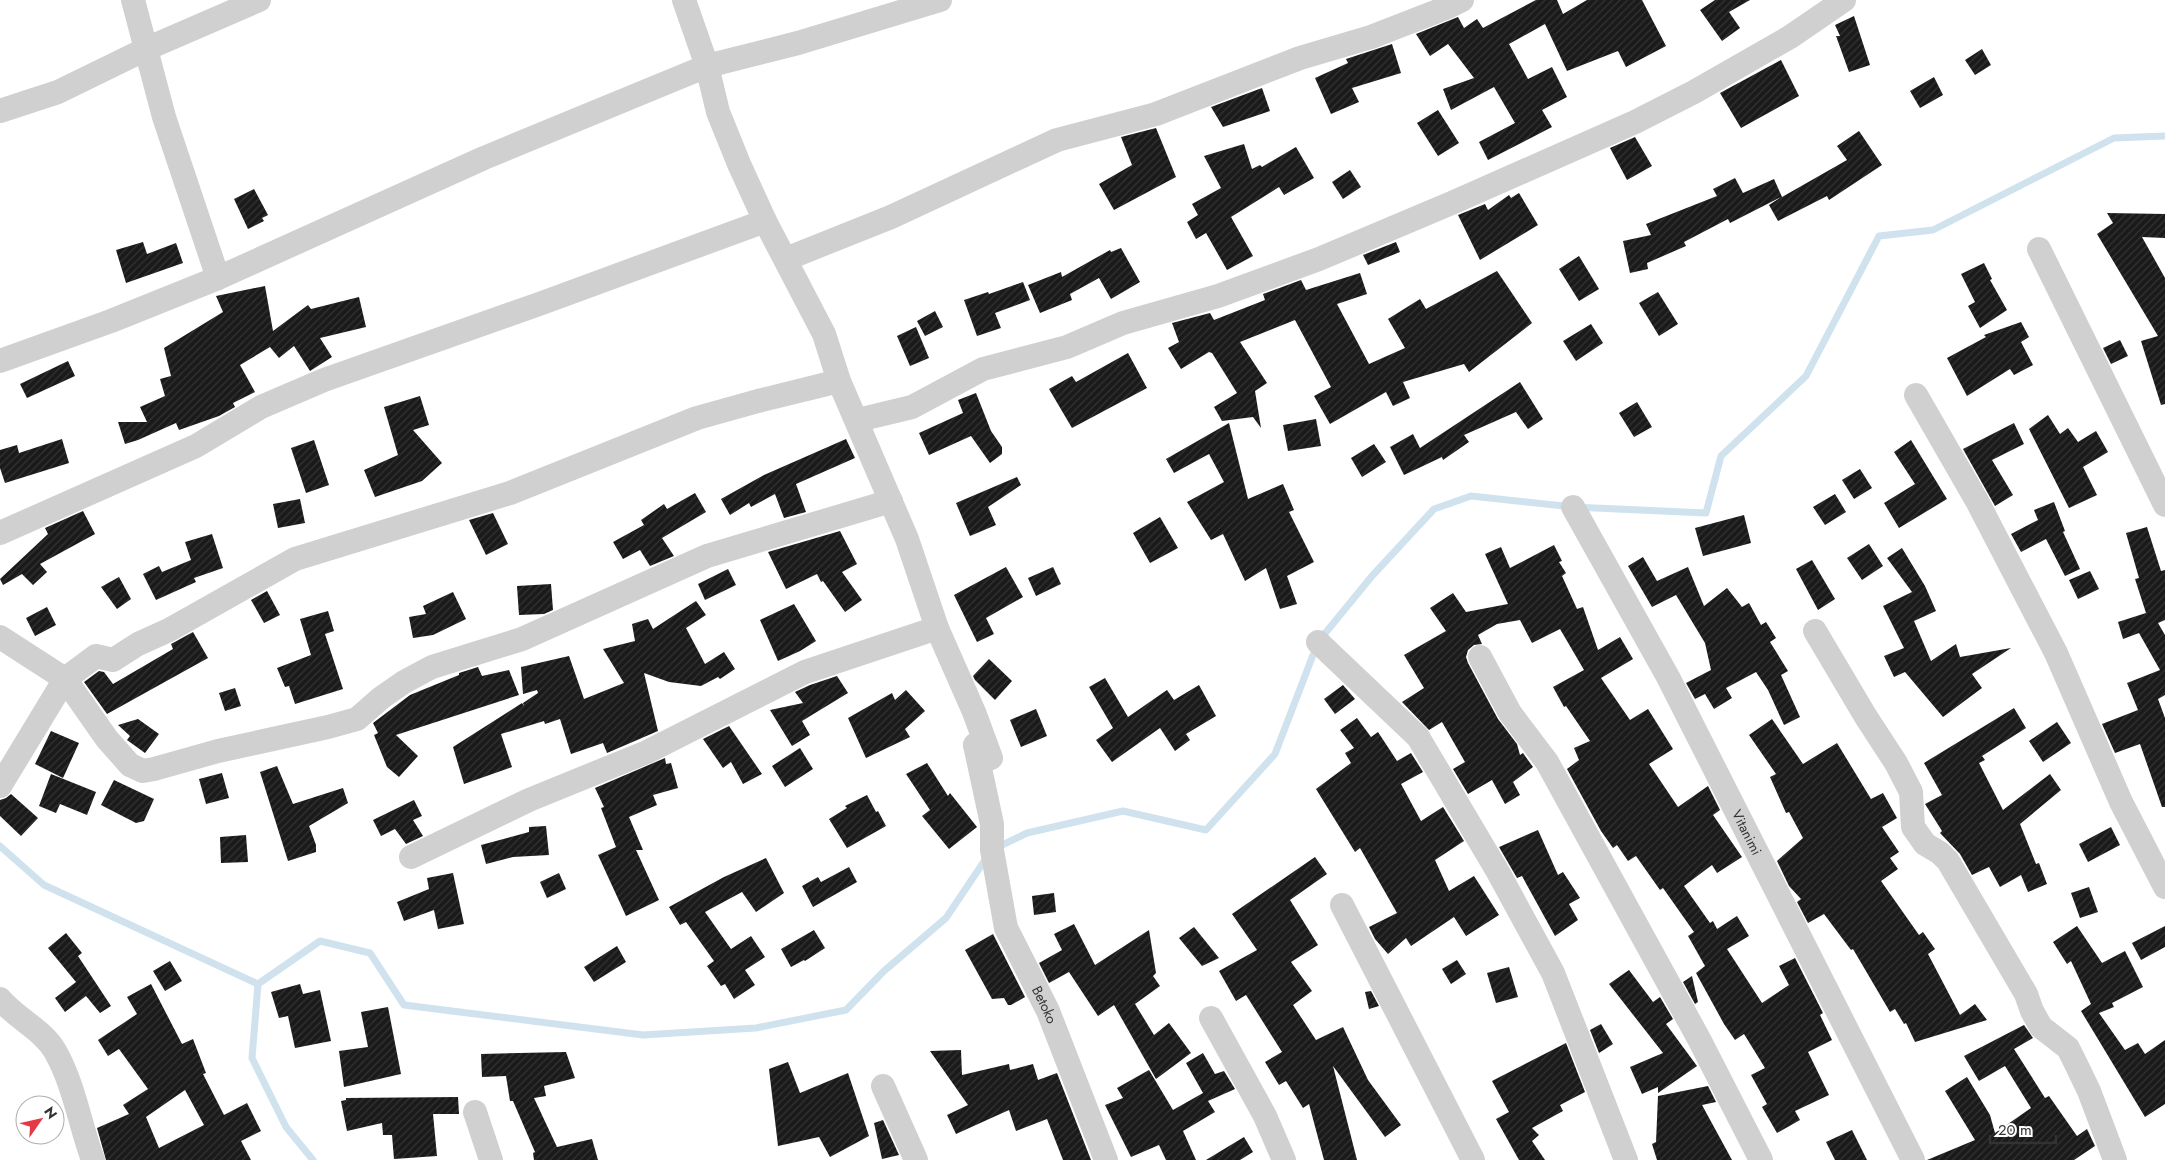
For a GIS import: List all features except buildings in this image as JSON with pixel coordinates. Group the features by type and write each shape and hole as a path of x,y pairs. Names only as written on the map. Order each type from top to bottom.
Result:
{"street":[{"path":"133,0 164,117 218,278"},
{"path":"0,111 58,92 146,49 259,0"},
{"path":"410,857 529,800 648,752 805,672 937,628 907,539 858,420 839,381 824,334 765,221 718,112 707,66 684,0"},
{"path":"0,361 111,321 218,278 484,158 707,66 798,43 940,0"},
{"path":"786,259 891,217 1057,140 1156,114 1300,58 1371,36 1462,0"},
{"path":"858,420 912,407 983,370 1067,346 1123,323 1218,296 1291,269 1445,206 1635,122 1686,96 1790,37 1844,0"},
{"path":"0,533 196,446 261,407 324,380 542,303 765,221"},
{"path":"2039,249 2165,505"},
{"path":"0,786 64,679 96,656 113,660 138,644 169,630 295,559 510,493 698,418 839,381"},
{"path":"1916,395 1977,501 2056,653 2121,802 2165,887"},
{"path":"0,637 64,679 107,739 130,765 143,771 218,751 357,719 381,698 404,682 432,667 522,639 707,556 891,501"},
{"name":"Vitanimi","path":"1573,507 1668,677 1913,1160"},
{"name":"Betoko","path":"937,628 974,712 991,758 975,745 992,824 992,845 1006,928 1048,1010 1106,1160"},
{"path":"1815,631 1866,717 1896,763 1911,792 1913,827 1925,844 1940,853 1948,861 2026,994 2032,1011 2042,1027 2068,1048 2089,1091 2115,1160"},
{"path":"1318,642 1418,737 1498,872 1553,973 1626,1160"},
{"path":"1480,657 1510,713 1552,770 1699,1039 1761,1160"},
{"path":"1342,905 1473,1160"},
{"path":"0,999 16,1016 37,1030 55,1050 67,1078 94,1160"},
{"path":"1210,1018 1265,1116 1284,1160"},
{"path":"883,1086 916,1160"},
{"path":"475,1112 491,1160"}],"waterway":[{"path":"996,848 1027,833 1123,811 1206,830 1275,754 1318,642 1372,576 1434,509 1471,496 1573,507 1706,513 1721,456 1806,376 1879,236 1933,230 2114,138 2165,136"},
{"path":"0,846 44,885 258,984"},
{"path":"258,984 320,941 370,953 404,1005 643,1035 756,1028 846,1010 884,971 946,918 987,857"},
{"path":"258,984 252,1058 286,1127 313,1160"}]}
